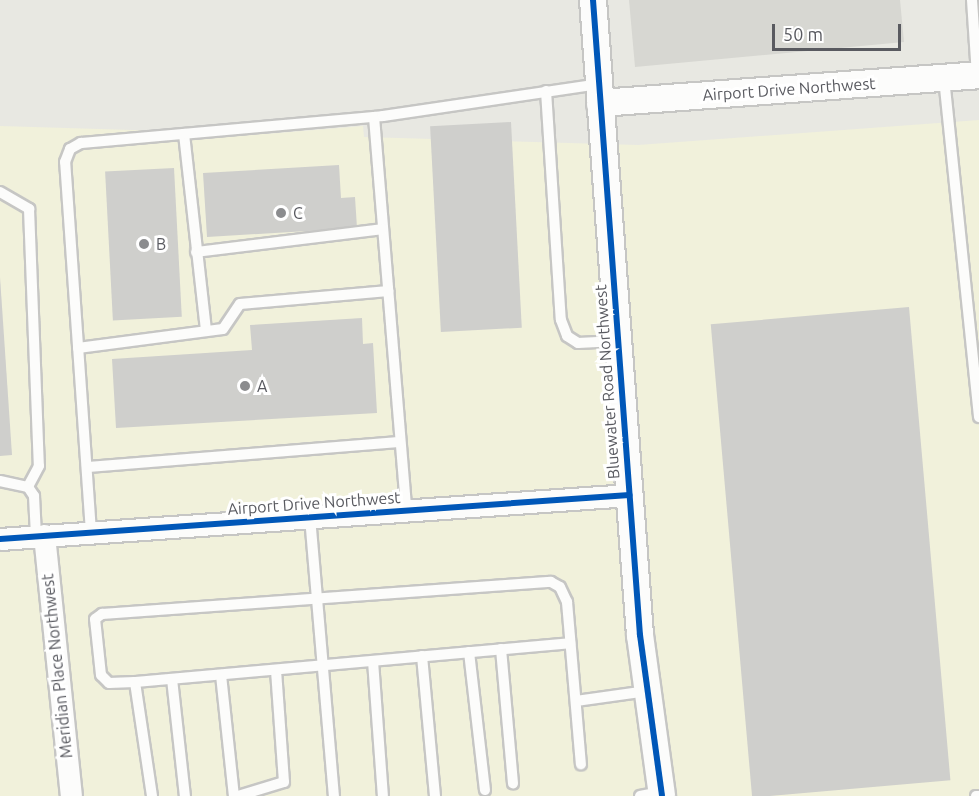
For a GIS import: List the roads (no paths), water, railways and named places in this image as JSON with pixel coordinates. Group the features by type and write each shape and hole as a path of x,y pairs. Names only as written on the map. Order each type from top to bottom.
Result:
{"street":[{"name":"Bluewater Road Northwest","path":"593,0 629,495 655,795"},
{"name":"Airport Drive Northwest","path":"599,93 978,76"},
{"name":"Airport Drive Northwest","path":"0,539 629,495"},
{"name":"Meridian Place Northwest","path":"40,536 71,796"}],"lane":[{"path":"972,0 978,76"},
{"path":"944,78 979,417"},
{"path":"546,91 561,320 567,336 578,343 618,341"},
{"path":"91,532 65,162 70,149 81,143 374,117 546,91 599,93"},
{"path":"374,117 406,510"},
{"path":"184,134 206,331"},
{"path":"0,192 28,209 39,466 28,487 40,536"},
{"path":"196,252 383,229"},
{"path":"78,348 223,329 240,304 388,291"},
{"path":"87,467 400,442"},
{"path":"0,481 28,487"},
{"path":"310,517 319,598 334,796"},
{"path":"570,643 109,683 101,675 95,619 102,614 551,582 560,587 567,602 581,764"},
{"path":"501,649 513,783"},
{"path":"469,652 485,790"},
{"path":"422,657 435,796"},
{"path":"373,661 383,796"},
{"path":"221,675 236,796 284,782 276,670"},
{"path":"172,679 185,796"},
{"path":"135,682 152,796"},
{"path":"576,701 647,691"}],"place":[{"name":"C","path":"281,213"},
{"name":"B","path":"144,244"},
{"name":"A","path":"245,386"}]}
